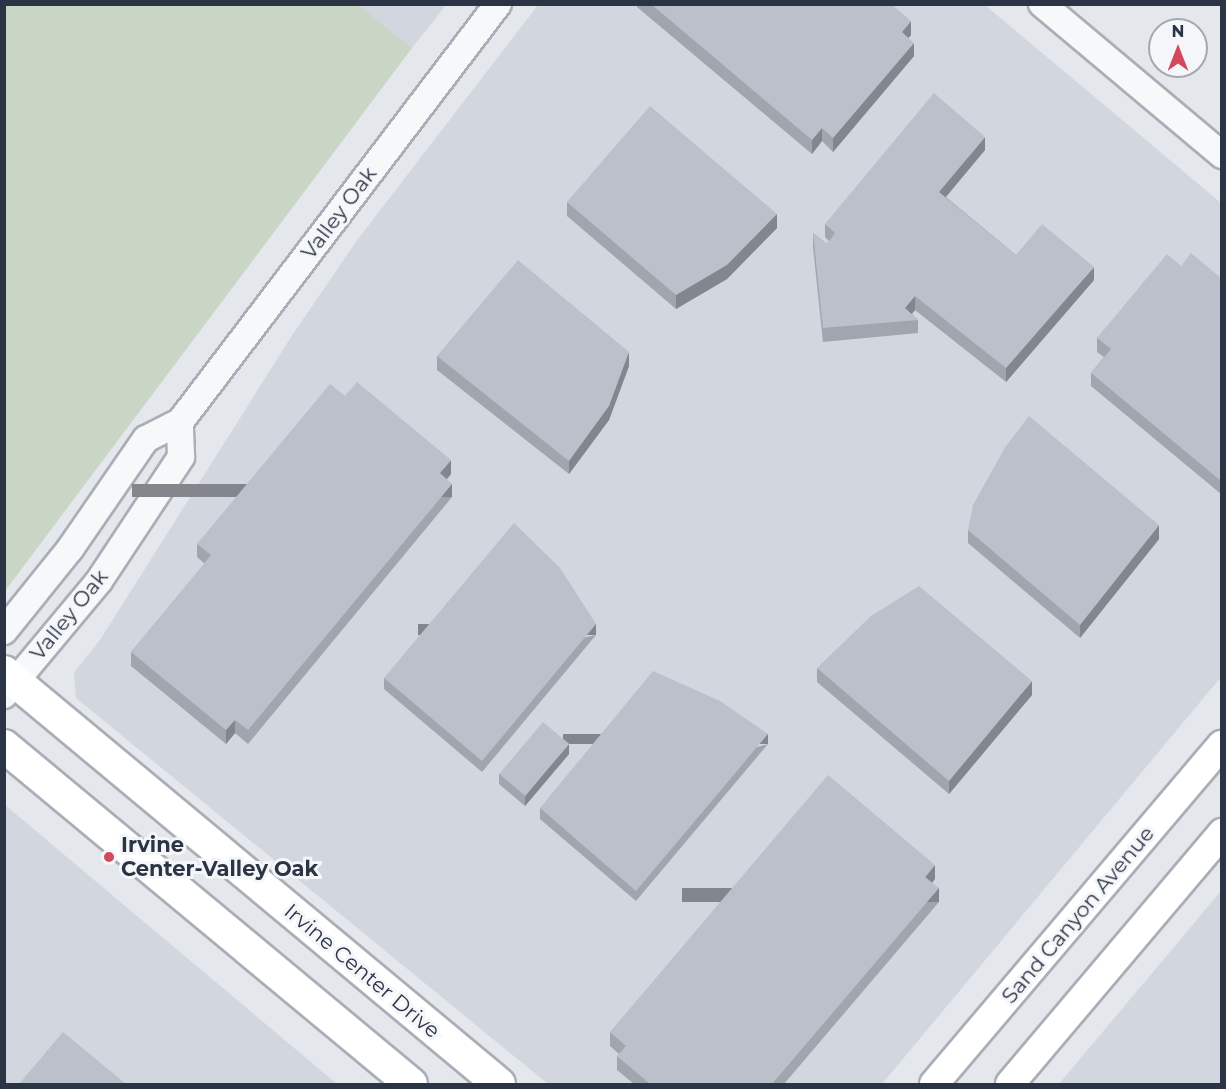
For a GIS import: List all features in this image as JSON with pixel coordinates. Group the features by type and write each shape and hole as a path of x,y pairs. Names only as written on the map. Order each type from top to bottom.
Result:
{"main road":[{"name":"Irvine Center Drive","path":"8,683 499,1084"},
{"name":"Sand Canyon Avenue","path":"934,1084 1221,745"},
{"path":"4,746 411,1084"},
{"path":"1010,1084 1221,834"}],"street":[{"name":"Valley Oak","path":"4,631 70,549 146,439 180,422 498,4"},
{"path":"1042,4 1221,155"},
{"name":"Valley Oak","path":"8,683 99,581 181,456 180,422"}],"shaded area":[{"path":"359,5 446,5 412,48"},
{"path":"538,5 985,5 1221,203 1221,677 882,1084 548,1084 76,698 74,672 100,640 293,334 358,239"},
{"path":"5,805 337,1084 5,1084"},
{"path":"1221,891 1221,1084 1059,1084"}],"green space":[{"path":"5,4 359,5 412,48 5,591"}],"building":[{"path":"651,4 891,4 911,21 902,32 914,43 833,138 822,128 812,140"},
{"path":"934,93 985,137 939,192 1016,255 1042,224 1094,267 1006,368 915,296 905,308 918,320 823,328 813,233 827,244 835,233 825,224"},
{"path":"650,106 777,214 727,265 676,295 567,202"},
{"path":"1191,253 1221,278 1221,481 1091,373 1111,349 1097,338 1167,254 1181,266"},
{"path":"518,260 629,352 609,406 569,461 437,356"},
{"path":"357,382 451,460 440,473 452,484 248,730 235,720 226,730 131,652 211,555 197,544 330,384 345,396"},
{"path":"1029,416 1159,525 1080,625 968,530 973,505 1006,446"},
{"path":"514,523 560,568 596,624 482,761 384,678"},
{"path":"919,586 1032,681 949,781 817,668 871,616"},
{"path":"653,671 720,701 768,734 636,891 540,808"},
{"path":"543,722 569,744 525,796 499,774"},
{"path":"828,775 935,865 925,877 939,888 772,1084 650,1084 617,1056 626,1046 610,1032"},
{"path":"63,1032 126,1084 19,1084"}],"place":[{"name":"Irvine Center-Valley Oak","path":"109,857"}]}
